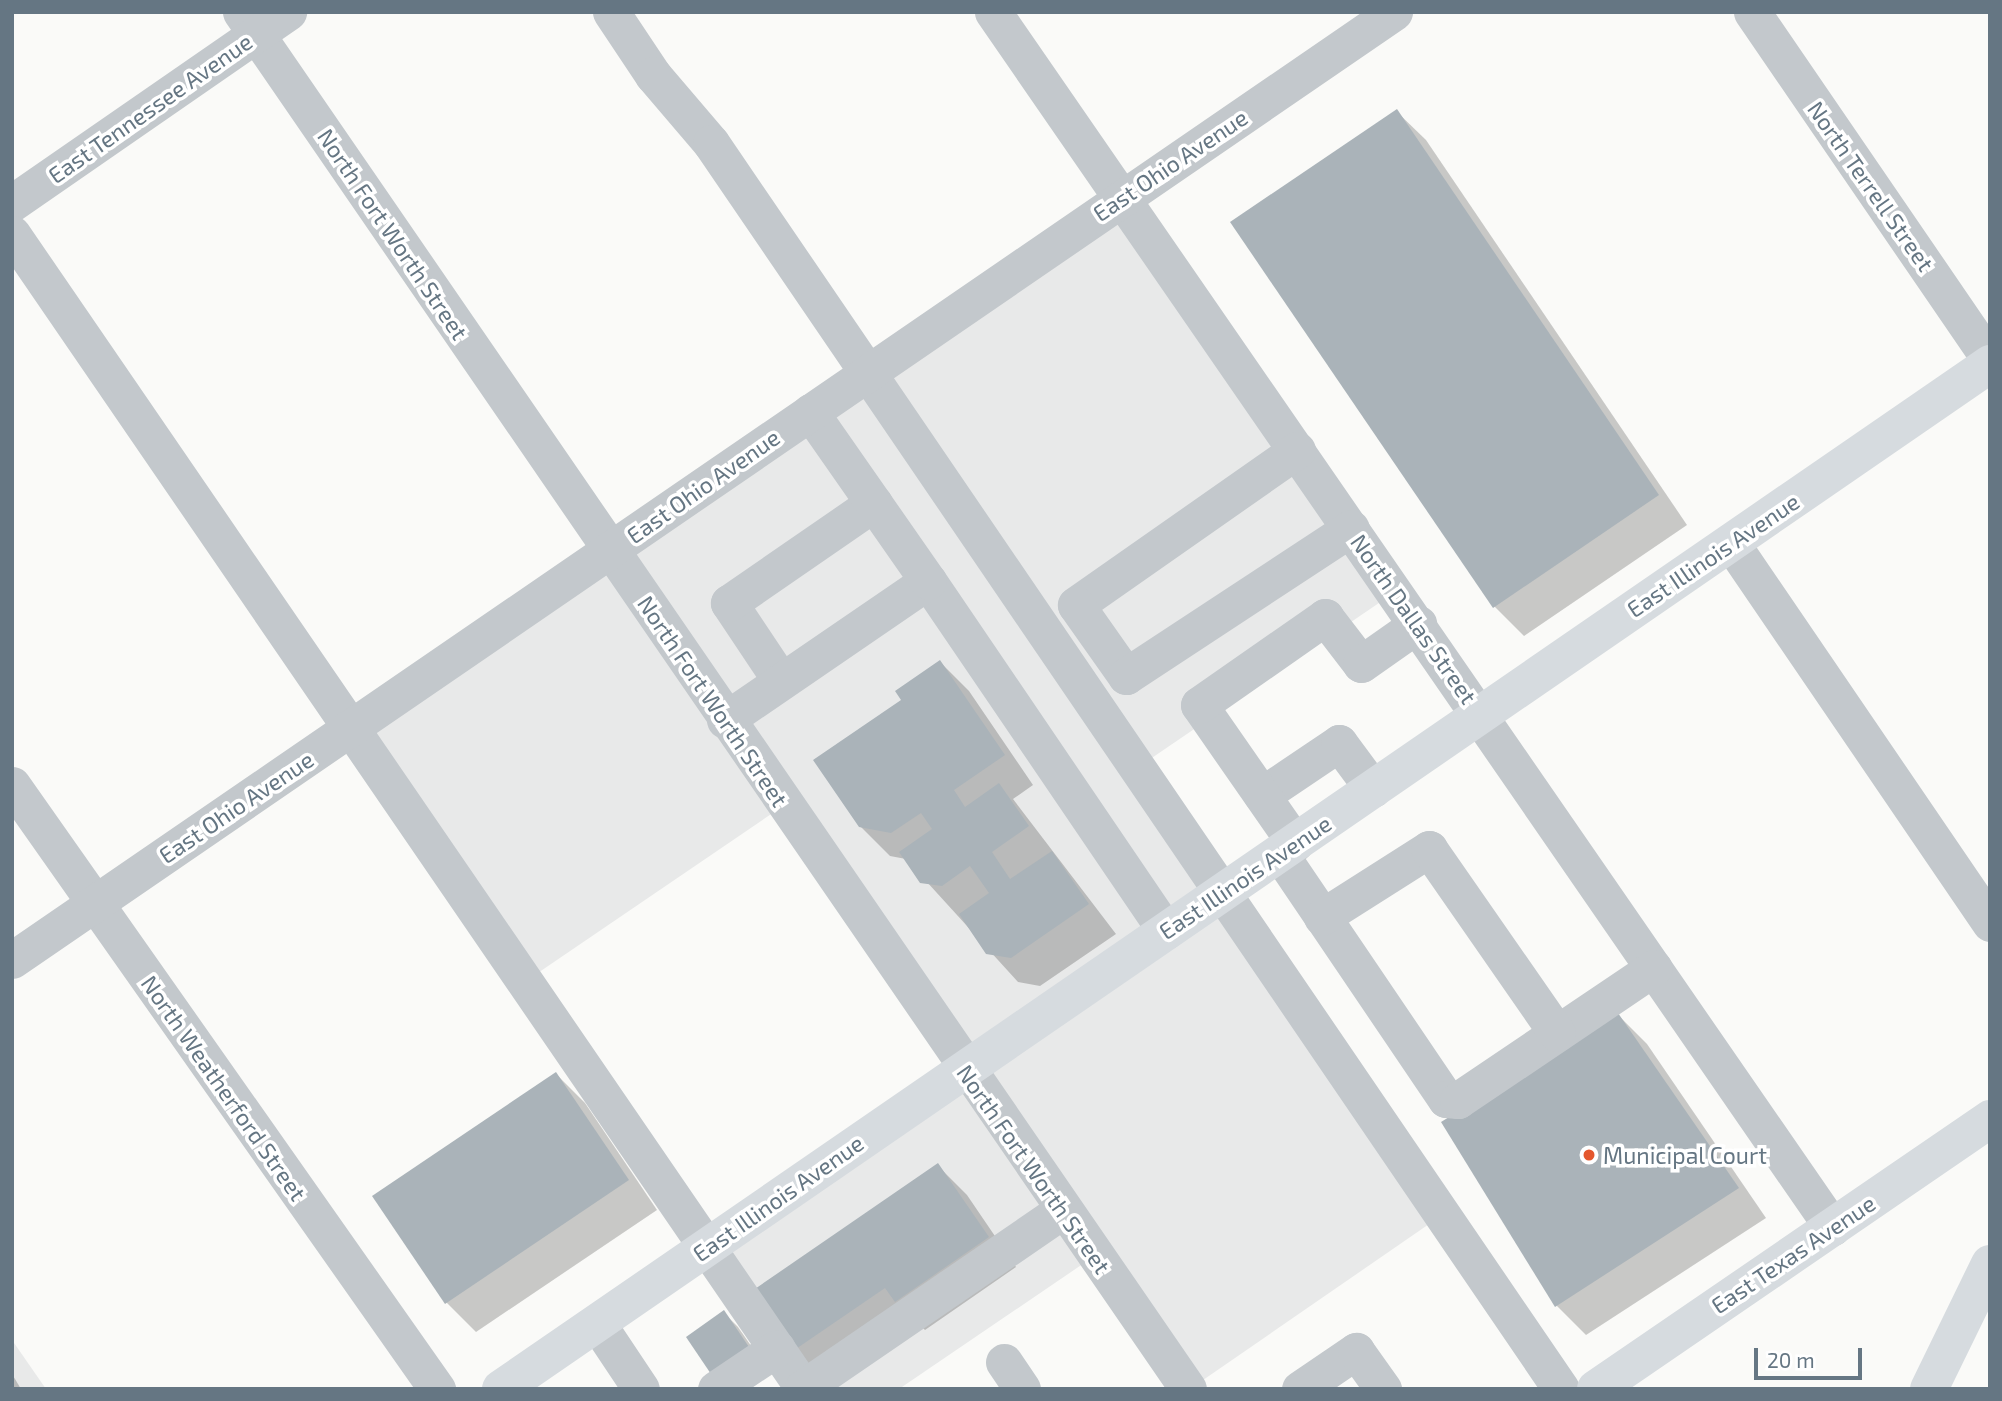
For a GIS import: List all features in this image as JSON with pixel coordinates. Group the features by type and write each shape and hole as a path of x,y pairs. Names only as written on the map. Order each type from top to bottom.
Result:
{"main road":[{"name":"East Illinois Avenue","path":"501,1389 1990,364"},
{"name":"East Texas Avenue","path":"1596,1389 1990,1119"},
{"path":"1929,1389 1990,1264"}],"street":[{"name":"East Tennessee Avenue","path":"12,203 249,23 288,12"},
{"path":"611,12 653,75 711,143 1561,1389"},
{"name":"North Dallas Street","path":"993,12 1832,1227"},
{"name":"North Terrell Street","path":"1752,12 1990,359"},
{"name":"East Ohio Avenue","path":"12,960 1122,198 1380,16"},
{"name":"North Fort Worth Street","path":"249,23 725,720 1188,1389"},
{"path":"12,234 804,1389 1063,1210"},
{"path":"810,412 1166,931"},
{"path":"1297,450 1076,605 1126,676 1351,528"},
{"path":"781,681 729,603 874,503"},
{"path":"1731,543 1990,923"},
{"path":"725,720 928,581"},
{"path":"1418,624 1361,664 1325,617 1199,705 1262,795 1322,917 1446,1099 1458,1100 1654,968"},
{"path":"1262,795 1339,743 1373,789"},
{"name":"North Weatherford Street","path":"12,785 437,1389"},
{"path":"1322,917 1429,849 1557,1033"},
{"path":"597,1323 641,1389"},
{"path":"716,1389 777,1348"},
{"path":"1300,1389 1356,1351 1383,1389"}],"shaded area":[{"path":"1125,192 1398,590 1140,766 1432,1222 1190,1389 1096,1255 899,1389 810,1389 709,1242 966,1065 786,804 529,979 352,721"},
{"path":"12,1340 46,1389 12,1389"}],"building":[{"path":"1397,109 1659,495 1493,608 1230,222"},
{"path":"940,660 1005,755 954,790 965,807 999,783 1029,826 992,852 1010,879 1052,851 1089,904 1011,958 986,954 959,914 989,893 970,866 942,886 920,883 899,852 932,829 921,813 891,833 859,827 813,760 901,700 895,691"},
{"name":"Municipal Court","path":"1618,1013 1739,1188 1555,1307 1441,1122"},
{"path":"556,1072 629,1180 445,1304 372,1196"},
{"path":"938,1163 989,1237 895,1302 885,1288 790,1353 749,1293"},
{"path":"724,1310 751,1350 713,1377 686,1337"}],"place":[{"name":"Municipal Court","path":"1589,1155"}]}
